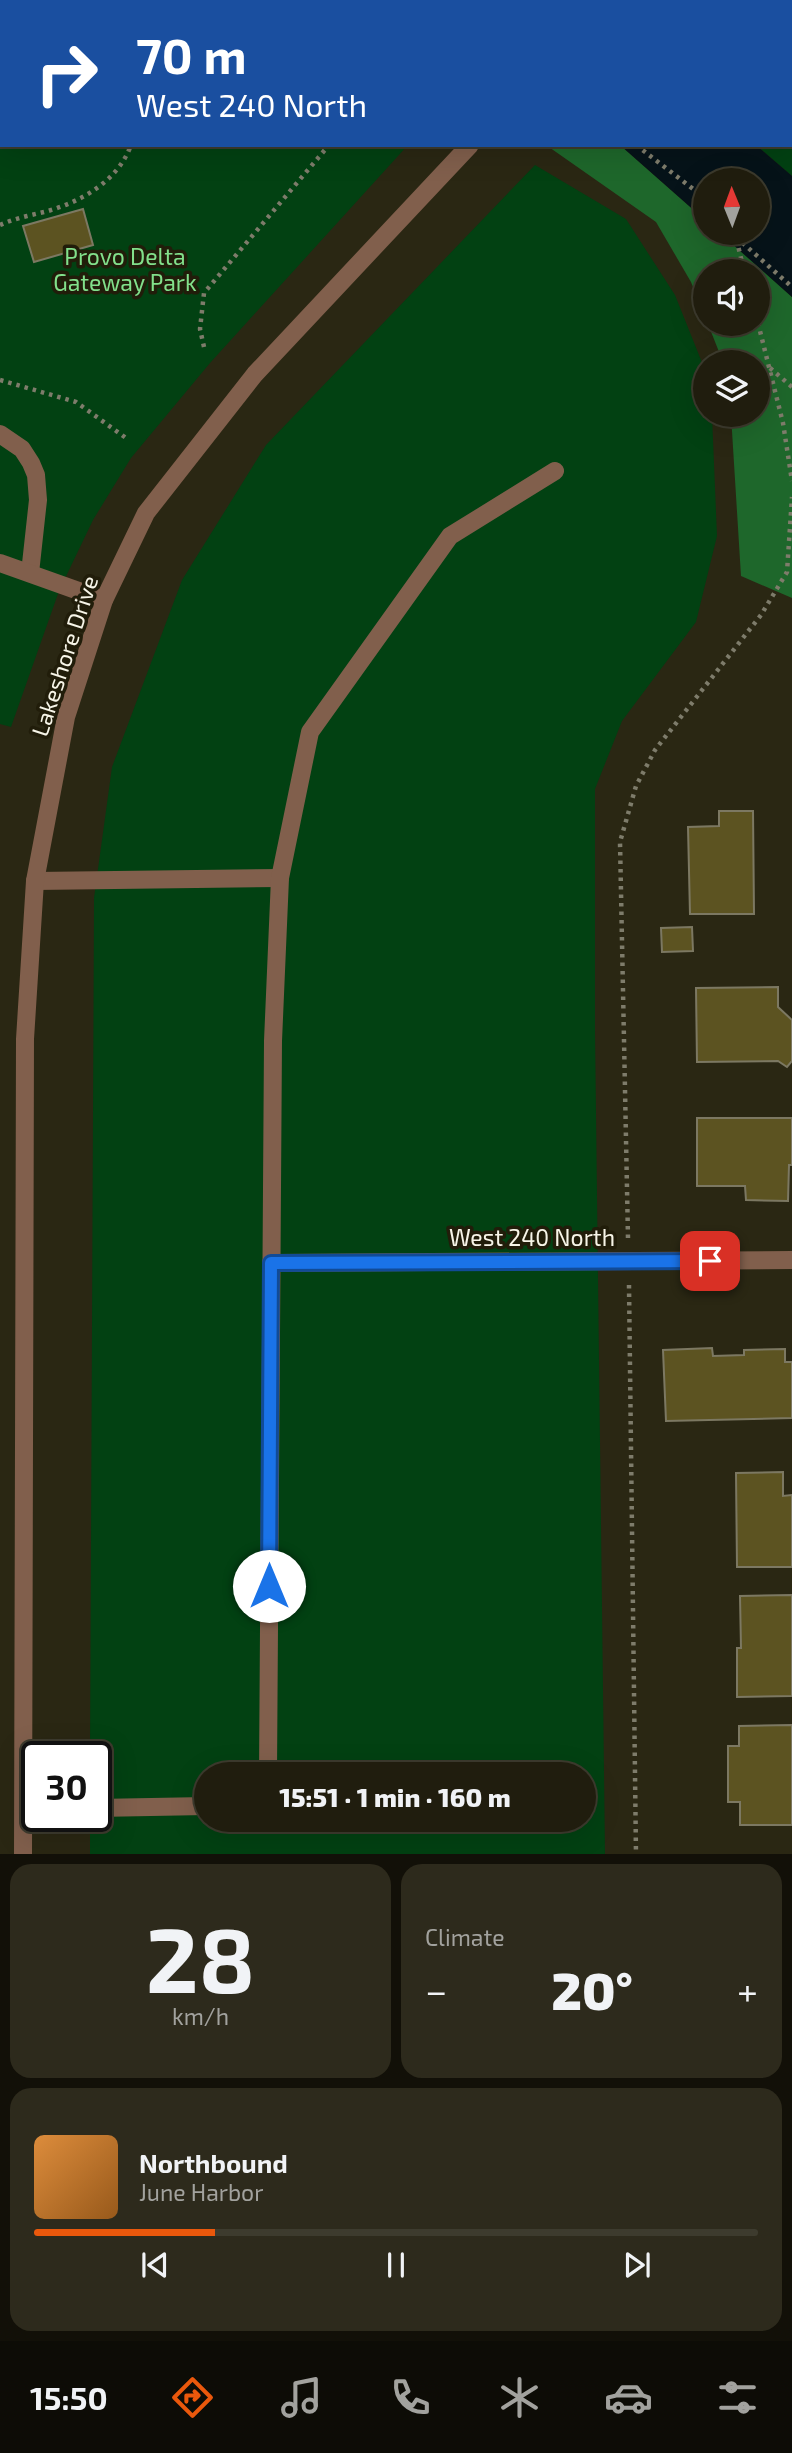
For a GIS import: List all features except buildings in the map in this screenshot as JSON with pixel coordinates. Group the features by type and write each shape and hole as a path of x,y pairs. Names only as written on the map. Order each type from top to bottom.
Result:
{"street":[{"name":"Lakeshore Drive","path":"30,1741 25,1039 34,881 66,717 104,600 146,513 255,373 468,147"},
{"path":"0,434 22,449 36,475 38,500 30,573"},
{"path":"268,1762 272,1041 280,878 310,732 450,537 555,471"},
{"path":"0,563 104,600"},
{"path":"34,881 280,878"},
{"name":"West 240 North","path":"271,1263 792,1260"},
{"path":"112,1808 194,1806"},
{"name":"Lakeshore Drive","path":"23,1854 26,1832"}],"path":[{"path":"0,225 50,210 91,193 107,182 130,147"},
{"path":"204,347 200,329 204,293 327,147"},
{"path":"638,147 693,189"},
{"path":"745,245 792,287"},
{"path":"770,369 792,387"},
{"path":"770,372 783,423 792,481"},
{"path":"0,380 76,402 126,438"},
{"path":"636,1854 621,842 636,786 655,750 761,615 787,572 792,497"}],"green space":[{"name":"Provo Delta Gateway Park","path":"0,147 406,147 210,363 131,458 93,520 59,591 11,727 0,724"},
{"path":"549,147 622,147 693,209 693,245 734,245 749,259 693,259 693,287 656,222"},
{"path":"758,147 792,147 792,176"},
{"path":"535,165 626,219 675,295 697,350 693,350 693,427 712,427 717,536 696,622 622,721 595,789 595,1031 605,1854 90,1854 90,1832 112,1832 112,1741 90,1741 94,898 112,767 182,580 266,445"},
{"path":"770,277 792,297 792,598 741,576 732,427 770,427 770,350 718,350 713,336 770,336"}],"shaded area":[{"path":"622,147 758,147 792,176 792,297 770,277 770,259 749,259 734,245 770,245 770,168 693,168 693,209"}],"route":[{"path":"269,1586 271,1263 710,1261"}]}
